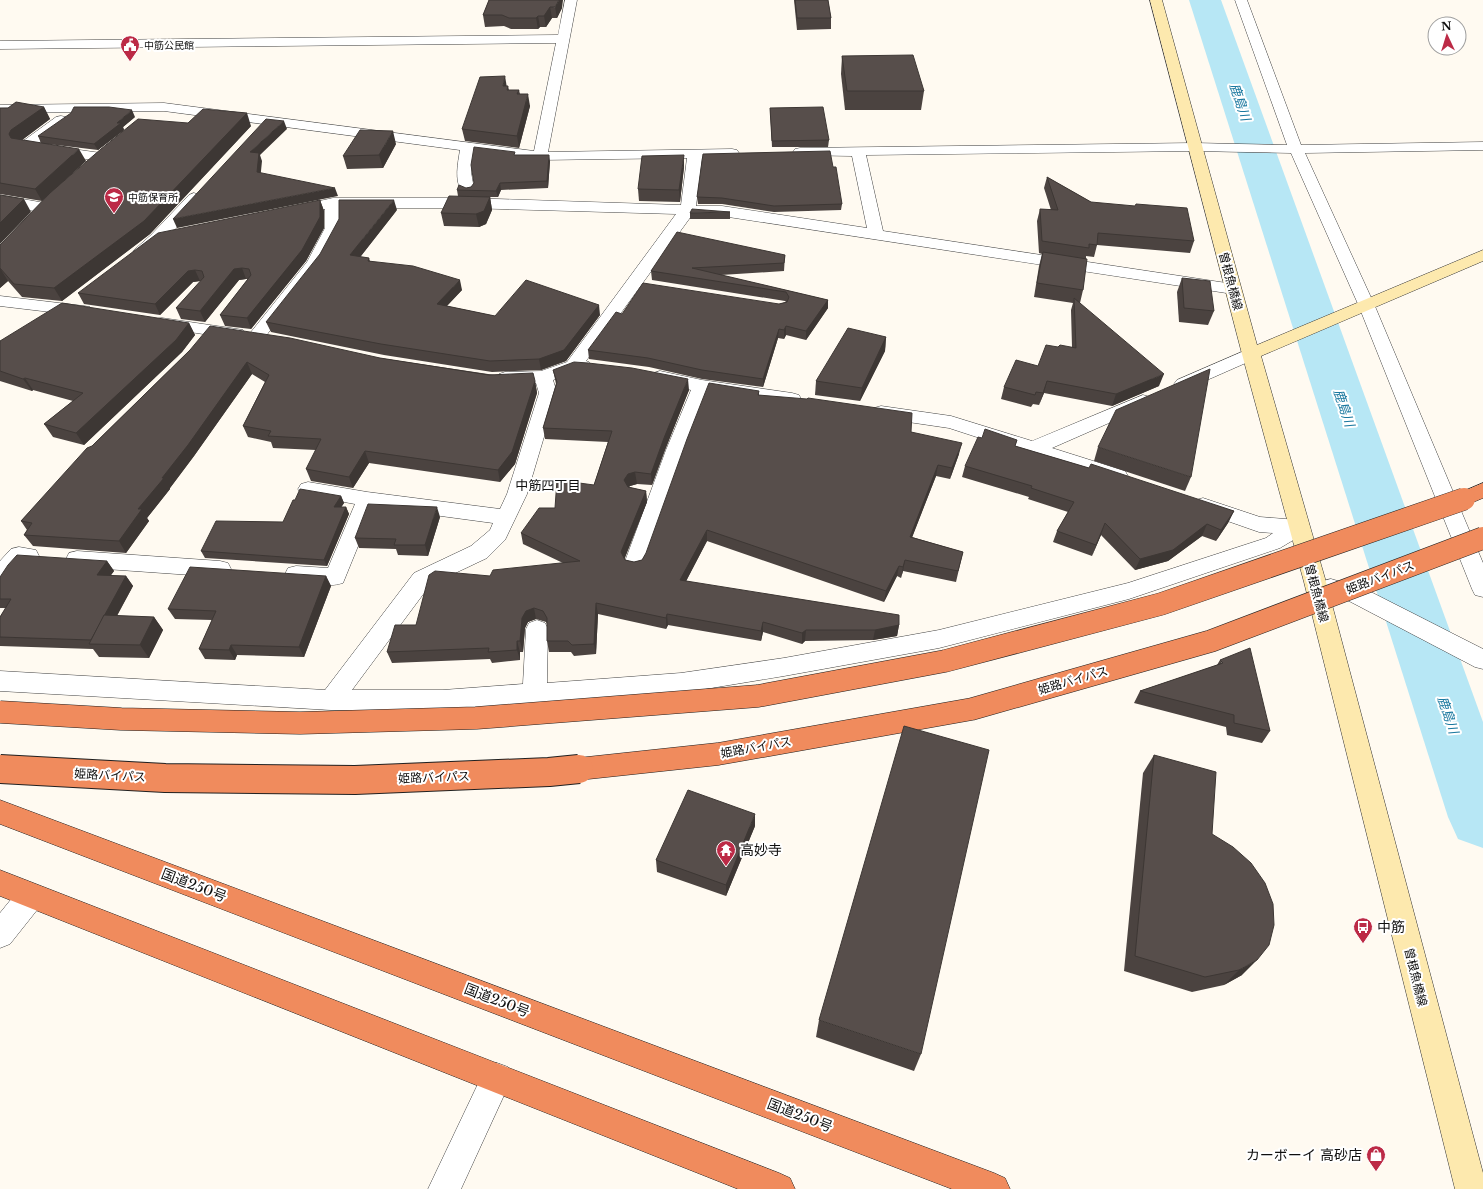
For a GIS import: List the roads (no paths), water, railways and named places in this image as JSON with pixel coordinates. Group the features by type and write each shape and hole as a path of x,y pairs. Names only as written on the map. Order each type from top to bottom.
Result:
{"highway":[{"path":"0,712 121,719 300,724 476,718 758,696 945,661 1161,604 1473,495"},
{"name":"姫路バイパス","path":"0,769 165,778 355,780 549,772 718,754 972,709 1204,644 1483,538"},
{"name":"国道250号","path":"0,812 994,1189"},
{"path":"0,882 32,896 779,1189"}],"main road":[{"name":"曽根魚橋線","path":"1156,0 1194,147 1298,528 1315,582 1471,1189"},
{"path":"1251,354 1483,255"}],"street":[{"path":"540,156 571,0"},
{"path":"1241,0 1296,148 1366,304 1483,589"},
{"path":"0,45 563,40"},
{"path":"147,121 164,107"},
{"path":"0,108 164,107 267,119 540,156 749,153"},
{"path":"71,108 68,115 24,146 106,152 90,167"},
{"path":"251,136 267,119"},
{"path":"788,153 1194,147 1296,148 1483,146"},
{"path":"467,147 464,172 467,189"},
{"path":"858,151 876,234"},
{"path":"573,366 641,284 688,209 695,154"},
{"path":"127,262 158,238 204,187"},
{"path":"0,200 40,214 57,197"},
{"path":"280,214 333,203 466,203 722,211 1233,289"},
{"path":"143,320 165,323 214,324 264,338 314,263 333,228 333,203"},
{"path":"158,238 180,234"},
{"path":"46,321 84,294"},
{"path":"0,301 66,308 99,314"},
{"path":"165,323 180,308"},
{"path":"197,346 214,324"},
{"path":"1034,448 1251,354"},
{"path":"492,379 543,377 573,366 599,367"},
{"path":"642,373 702,386 811,402"},
{"path":"331,700 422,579 479,552 498,535 505,517 517,494 548,393 543,377"},
{"path":"635,564 652,494 676,450 702,386"},
{"path":"866,410 951,422 1138,483"},
{"path":"308,489 367,499 505,517"},
{"path":"280,573 335,577 367,499"},
{"path":"1184,499 1259,524 1298,528"},
{"path":"0,681 331,700 443,700 681,683 784,667 939,639 1129,590 1273,544 1298,528"},
{"path":"0,574 19,555 240,570"},
{"path":"1315,582 1357,595 1479,658"},
{"path":"535,693 537,629"},
{"path":"0,934 32,896"},
{"path":"444,1189 497,1078"}],"waterway":[{"name":"鹿島川","path":"1205,0 1483,817"}],"place":[{"name":"中筋公民館","path":"130,62"},
{"name":"中筋保育所","path":"114,214"},
{"name":"高妙寺","path":"726,867"},
{"name":"中筋","path":"1363,944"},
{"name":"カーボーイ 高砂店","path":"1376,1172"}],"district":[{"name":"中筋四丁目","path":"548,485"}]}
